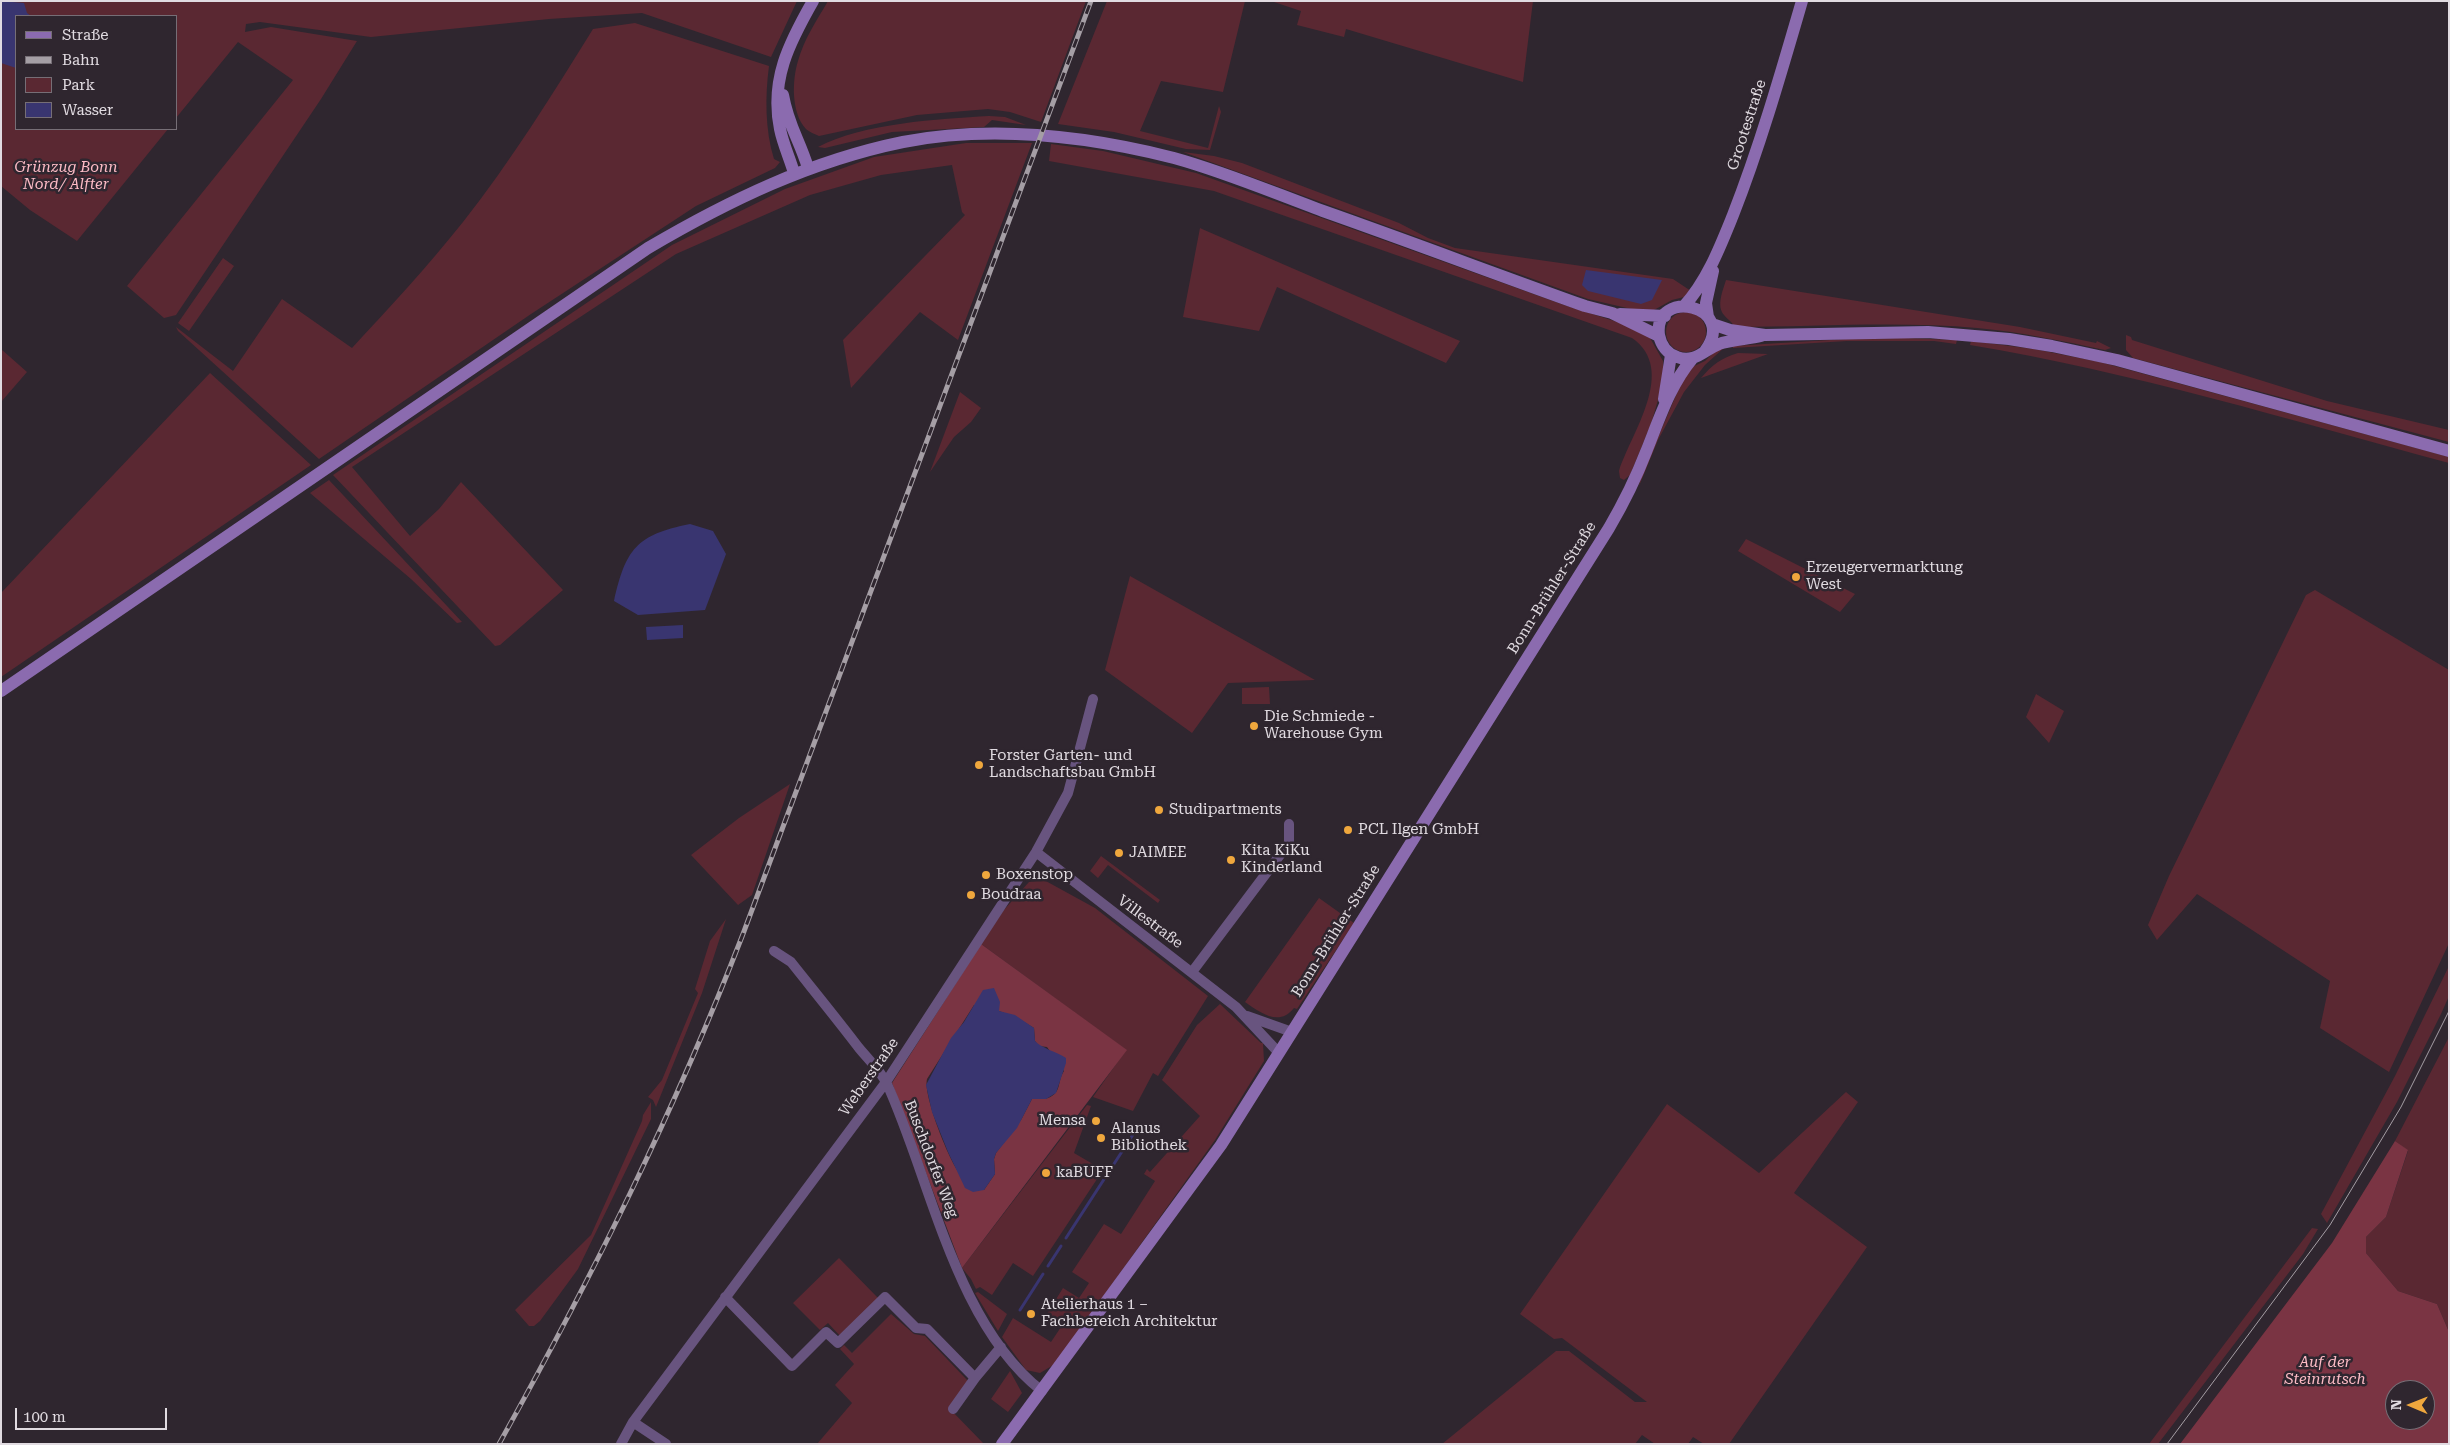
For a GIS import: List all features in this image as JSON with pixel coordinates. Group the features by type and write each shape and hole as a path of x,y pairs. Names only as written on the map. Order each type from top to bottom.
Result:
{"main road":[{"path":"794,173 780,131 777,112 777,88 788,47 813,1"},
{"name":"Grootestraße","path":"1684,306 1697,290 1716,256 1753,162 1802,1"},
{"path":"782,71 783,94 790,126 803,150 808,168"},
{"path":"1,691 648,248 712,211 794,173 904,142 957,136 1046,136 1108,143 1175,159 1567,300 1612,313 1659,336"},
{"name":"Grootestraße","path":"1710,321 1706,303 1716,256"},
{"path":"1766,335 1740,342 1719,344 1692,359 1681,359 1671,355 1663,346 1659,336 1661,322 1665,316 1677,307 1693,306 1710,321 1735,330 1766,335 1928,332 2009,339 2118,360 2449,451"},
{"path":"1612,313 1665,316"},
{"path":"1705,351 1712,339 1710,321"},
{"name":"Bonn-Brühler-Straße","path":"1661,413 1671,366 1671,355"},
{"name":"Bonn-Brühler-Straße","path":"1002,1444 1221,1145 1608,528 1637,475 1661,413 1683,370 1692,359"}],"street":[{"name":"Weberstraße","path":"620,1444 633,1422 886,1082 1036,852 1068,793 1093,699"},
{"path":"1192,972 1289,843 1290,824"},
{"name":"Villestraße","path":"1036,852 1246,1016 1279,1053"},
{"name":"Buschdorfer Weg","path":"774,951 792,962 886,1082 957,1269 1001,1347 1024,1377 1042,1391"},
{"name":"Villestraße","path":"1246,1016 1292,1032"},
{"path":"725,1297 792,1366 826,1332 838,1344 885,1297 916,1328 927,1329 975,1378"},
{"path":"953,1409 975,1378 1001,1347"},
{"path":"633,1422 666,1444"}],"green space":[{"name":"Grünzug Bonn Nord/ Alfter","path":"1,1 797,1 771,57 642,13 549,19 371,37 260,22 246,24 245,32 271,27 357,41 321,99 176,315 164,318 127,286 293,80 238,42 178,116 178,15 15,15 15,130 167,130 77,241 30,210 1,186"},
{"path":"828,1 1086,1 1041,122 1010,112 988,109 917,115 819,136 807,130 801,122 795,105 794,87 796,69 804,45"},
{"path":"1107,1 1245,1 1223,92 1161,81 1140,131 1208,148 1219,106 1221,112 1210,150 1186,149 1114,132 1058,124"},
{"path":"1271,1 1533,1 1523,82 1346,29 1344,37 1297,25 1301,11"},
{"path":"635,23 769,66 766,101 767,125 774,159 780,162 775,168 696,206 531,314 319,459 178,331 176,327 233,371 282,299 352,348 423,270 481,199 531,127 593,29"},
{"path":"989,116 1005,117 1026,125 992,120 984,127 892,132 825,148 818,147 857,132 879,127"},
{"path":"966,143 1032,143 958,340 920,312 851,388 843,340 965,215 962,212 952,165 881,175 810,195 676,254 352,467 410,536 439,509 461,482 563,590 500,645 495,646 333,475 672,245 785,189 874,157"},
{"path":"1051,144 1103,151 1196,173 1564,305 1630,326 1649,336 1663,361 1663,383 1651,424 1630,475 1624,480 1620,478 1619,471 1641,421 1651,384 1651,367 1645,351 1632,338 1214,191 1049,161"},
{"path":"1183,152 1214,156 1242,163 1399,223 1428,238 1455,248 1673,279 1691,291 1684,297 1672,300 1654,310 1640,311 1588,299"},
{"path":"1200,228 1460,341 1446,363 1277,287 1259,331 1183,317"},
{"path":"223,258 234,266 189,331 178,323"},
{"path":"1726,280 2020,327 2096,343 2097,341 2111,348 2105,350 2009,332 1947,326 1734,327 1724,315 1721,307 1721,298"},
{"path":"1690,312 1697,315 1703,321 1706,332 1705,340 1697,349 1690,352 1682,352 1675,349 1667,340 1666,328 1669,321 1678,313"},
{"path":"2126,335 2131,337 2132,340 2327,401 2449,430 2449,442 2133,358 2126,350"},
{"path":"1904,338 1957,340 1956,344 1934,341 1847,341 1733,348 1732,346 1846,339"},
{"path":"1971,341 2034,349 2100,362 2449,457 2449,463 2151,383 2031,356 1970,345"},
{"path":"1725,347 1705,365 1684,392 1658,440 1639,486 1641,477 1683,379 1690,368 1705,361 1715,351"},
{"path":"1,349 27,372 1,402"},
{"path":"1738,353 1768,354 1701,378 1717,362"},
{"path":"210,373 311,465 1,677 1,593"},
{"path":"960,392 981,408 971,422 954,437 930,472"},
{"path":"329,480 462,622 457,623 411,579 310,493"},
{"path":"1746,539 1855,594 1840,612 1738,551"},
{"path":"1130,576 1315,680 1228,683 1192,733 1105,670"},
{"path":"2315,590 2449,670 2449,943 2389,1072 2320,1028 2330,981 2197,894 2157,940 2148,925 2169,876 2306,595"},
{"path":"1269,687 1270,704 1242,704 1242,688"},
{"path":"2036,694 2064,711 2049,743 2026,717"},
{"path":"790,784 752,895 738,905 691,855 739,818"},
{"path":"1101,856 1160,900 1158,903 1108,865 1098,878 1090,871"},
{"path":"1044,880 1095,908 1208,996 1158,1076 1153,1073 1133,1111 1093,1097 1126,1050 981,944 1003,911 1029,882"},
{"path":"1319,898 1354,923 1297,1009 1294,1008 1282,1017 1264,1014 1245,1002"},
{"path":"726,919 702,993 656,1107 653,1100 648,1097 662,1080 698,993 695,989 710,941"},
{"path":"981,944 1127,1050 962,1268 892,1083","holes":["974,1005 999,1006 999,1011 1017,1018 1034,1028 1035,1041 1039,1046 1047,1047 1064,1071 1057,1090 1052,1096 1046,1099 1032,1099 1021,1120 996,1153 994,1159 995,1174 984,1190 963,1176 954,1164 932,1111 927,1079"]},
{"path":"2449,966 2449,996 2441,1014 2397,1102 2327,1223 2321,1214 2395,1076"},
{"path":"1220,1004 1263,1043 1264,1061 1215,1140 1055,1364 1040,1373 1026,1370 1002,1337 1013,1318 1051,1342 1061,1327 1045,1317 1063,1288 1079,1298 1089,1283 1072,1272 1104,1224 1121,1234 1155,1181 1144,1174 1147,1169 1150,1172 1200,1116 1162,1080 1197,1025"},
{"path":"2449,1037 2449,1332 2437,1304 2398,1291 2366,1253 2366,1237 2386,1217 2408,1151 2395,1141"},
{"path":"1846,1092 1858,1102 1794,1193 1867,1247 1729,1444 1704,1444 1693,1437 1688,1444 1655,1444 1642,1435 1635,1444 1442,1444 1556,1351 1569,1351 1635,1402 1647,1402 1562,1338 1554,1339 1520,1314 1667,1104 1759,1173"},
{"path":"651,1102 651,1119 578,1269 540,1321 534,1326 529,1326 515,1310 591,1235 643,1115"},
{"path":"1087,1105 1091,1106 1074,1153 1103,1170 1033,1276 1013,1263 992,1295 980,1287 976,1289 962,1268"},
{"name":"Auf der Steinrutsch","path":"2395,1141 2408,1150 2386,1217 2366,1237 2366,1253 2398,1291 2437,1304 2449,1332 2449,1444 2180,1444 2332,1243"},
{"path":"2312,1228 2318,1229 2303,1254 2158,1444 2149,1444"},
{"path":"839,1258 878,1298 841,1337 828,1323 820,1330 793,1303"},
{"path":"978,1292 1007,1314 998,1331 975,1293"},
{"path":"891,1314 914,1334 925,1336 968,1381 950,1409 984,1444 817,1444 852,1403 835,1385 854,1364 840,1349 844,1345 852,1353"},
{"path":"1010,1371 1022,1393 1008,1412 991,1399"}],"water":[{"path":"1,1 24,3 27,13 30,15 15,15 15,68 1,63"},
{"path":"1586,270 1662,280 1652,300 1641,304 1588,291 1582,285"},
{"path":"690,524 713,531 726,554 705,610 638,615 614,601 623,569 636,547 645,539 657,533"},
{"path":"683,625 683,638 647,640 646,627"},
{"path":"994,988 1000,1002 999,1011 1015,1015 1034,1028 1035,1041 1066,1058 1066,1063 1056,1093 1046,1099 1032,1099 1017,1128 996,1153 994,1159 995,1174 984,1190 973,1192 965,1188 948,1152 932,1112 926,1085 951,1038 964,1022 983,990"}],"waterway":[{"path":"1066,1238 1134,1133"},
{"path":"1048,1266 1061,1246"},
{"path":"1020,1310 1043,1274"}],"tram line":[{"path":"2167,1444 2330,1225 2401,1107 2449,1011"}],"railway":[{"path":"499,1444 567,1319 630,1194 717,1000 1091,1"}],"place":[{"name":"Erzeugervermarktung West","path":"1796,577"},
{"name":"Die Schmiede - Warehouse Gym","path":"1254,726"},
{"name":"Forster Garten- und Landschaftsbau GmbH","path":"979,765"},
{"name":"Studipartments","path":"1159,810"},
{"name":"PCL Ilgen GmbH","path":"1348,830"},
{"name":"JAIMEE","path":"1119,853"},
{"name":"Kita KiKu Kinderland","path":"1231,860"},
{"name":"Boxenstop","path":"986,875"},
{"name":"Boudraa","path":"971,895"},
{"name":"Mensa","path":"1096,1121"},
{"name":"Alanus Bibliothek","path":"1101,1138"},
{"name":"kaBUFF","path":"1046,1173"},
{"name":"Atelierhaus 1 – Fachbereich Architektur","path":"1031,1314"}]}
